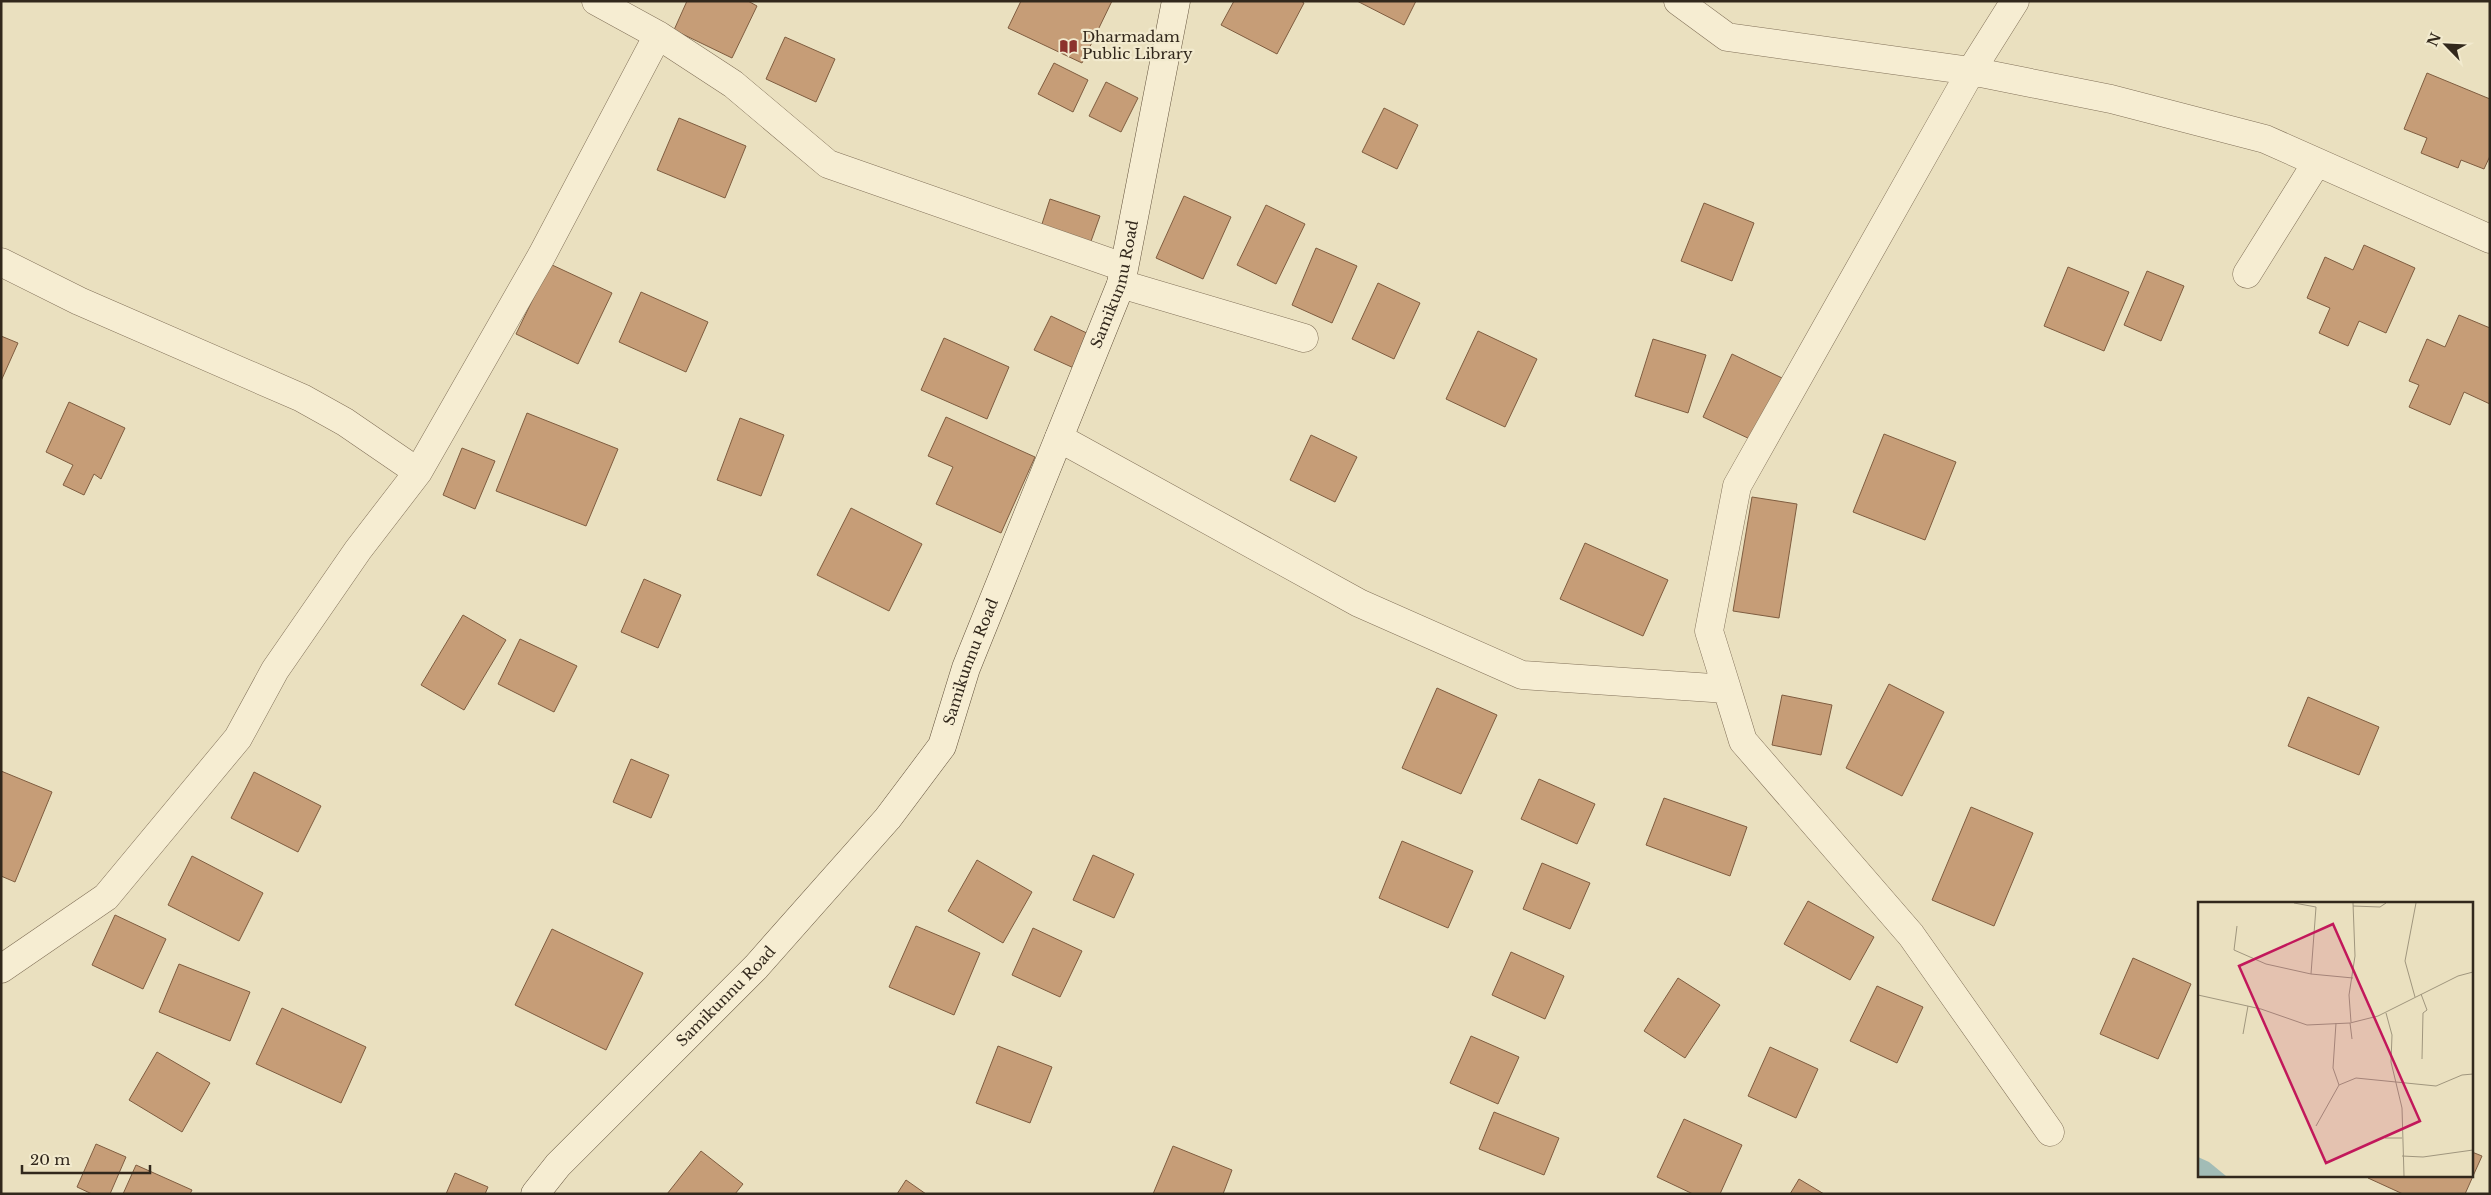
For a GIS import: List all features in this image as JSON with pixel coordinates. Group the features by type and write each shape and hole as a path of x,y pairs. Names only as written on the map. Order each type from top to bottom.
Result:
{"street":[{"path":"596,1 658,35 733,84 828,164 1122,276 1304,338"},
{"name":"Samikunnu Road","path":"534,1194 558,1165 756,967 888,818 942,746 966,668 1122,276 1176,1"},
{"path":"1678,1 1727,37 1971,71 2111,99 2265,139 2490,239"},
{"path":"2015,1 1971,71 1737,486 1709,631 1743,741 1911,935 2050,1132"},
{"path":"1,969 106,897 238,738 275,670 358,550 418,472 542,255 658,35"},
{"path":"2248,274 2317,162"},
{"path":"1,262 79,301 302,398 345,422 418,472"},
{"path":"1059,438 1359,604 1522,674 1727,689"}],"building":[{"path":"687,1 748,1 757,6 732,58 674,30"},
{"name":"Dharmadam Public Library","path":"1021,1 1112,1 1082,63 1008,28"},
{"path":"1234,1 1301,1 1304,3 1277,54 1221,25"},
{"path":"1357,1 1416,1 1404,25"},
{"path":"785,37 835,59 816,102 766,79"},
{"path":"1054,63 1088,80 1073,112 1038,94"},
{"path":"2427,73 2490,99 2490,156 2484,169 2461,160 2458,168 2421,153 2427,138 2404,129"},
{"path":"1106,82 1138,98 1121,132 1089,116"},
{"path":"1384,108 1418,125 1397,169 1362,152"},
{"path":"679,118 746,146 725,198 657,170"},
{"path":"1184,196 1231,217 1203,279 1156,258"},
{"path":"1050,199 1100,216 1090,244 1041,227"},
{"path":"1704,203 1754,223 1732,281 1681,261"},
{"path":"1266,205 1305,224 1276,284 1237,265"},
{"path":"2364,245 2415,268 2386,333 2359,321 2348,346 2319,333 2330,308 2307,298 2325,257 2353,270"},
{"path":"1316,248 1357,266 1332,323 1292,305"},
{"path":"550,264 612,293 578,364 516,334"},
{"path":"2068,267 2129,292 2104,351 2044,326"},
{"path":"2147,271 2184,286 2161,341 2124,325"},
{"path":"1378,283 1420,303 1394,359 1352,339"},
{"path":"641,292 708,322 686,372 619,342"},
{"path":"2459,315 2490,328 2490,404 2464,392 2450,425 2409,407 2419,385 2409,381 2427,339 2445,347"},
{"path":"1051,316 1093,336 1076,369 1034,350"},
{"path":"1478,331 1537,359 1505,427 1446,399"},
{"path":"1,336 18,343 1,381"},
{"path":"944,338 1009,367 987,419 921,390"},
{"path":"1653,339 1706,355 1688,413 1635,396"},
{"path":"1732,354 1782,378 1752,440 1703,417"},
{"path":"69,402 125,428 101,479 94,474 84,495 63,485 73,465 46,452"},
{"path":"527,413 618,449 586,526 496,491"},
{"path":"946,417 1035,457 1001,533 936,504 953,467 928,456"},
{"path":"740,418 784,435 761,496 717,480"},
{"path":"1884,434 1956,462 1925,540 1853,512"},
{"path":"1311,435 1357,457 1335,502 1290,480"},
{"path":"462,448 495,461 475,509 443,495"},
{"path":"1752,497 1797,504 1779,618 1733,611"},
{"path":"851,508 922,544 889,611 817,575"},
{"path":"1585,543 1668,580 1643,636 1560,599"},
{"path":"644,579 681,595 658,648 621,632"},
{"path":"463,615 506,640 464,710 421,685"},
{"path":"520,639 577,666 554,712 498,684"},
{"path":"1889,684 1944,712 1902,796 1846,768"},
{"path":"1437,688 1497,715 1461,794 1402,768"},
{"path":"1782,695 1832,705 1821,755 1772,745"},
{"path":"2308,697 2379,727 2359,775 2288,746"},
{"path":"631,759 669,775 651,818 613,802"},
{"path":"1,771 52,792 15,882 1,876"},
{"path":"254,772 321,806 298,852 231,818"},
{"path":"1539,779 1595,804 1577,844 1521,819"},
{"path":"1664,798 1747,827 1730,876 1646,845"},
{"path":"1971,807 2033,833 1994,926 1932,900"},
{"path":"1402,841 1473,871 1448,928 1379,898"},
{"path":"1093,855 1134,874 1114,918 1073,900"},
{"path":"192,856 263,893 239,941 168,905"},
{"path":"977,860 1032,892 1003,943 948,911"},
{"path":"1542,863 1590,883 1570,929 1523,909"},
{"path":"1808,901 1874,937 1850,980 1784,944"},
{"path":"115,915 166,939 143,989 92,965"},
{"path":"916,926 980,953 954,1015 889,987"},
{"path":"1033,928 1082,951 1060,997 1012,975"},
{"path":"552,929 643,973 606,1050 515,1005"},
{"path":"1511,952 1564,976 1545,1019 1492,995"},
{"path":"2133,958 2191,984 2158,1059 2100,1034"},
{"path":"179,964 250,992 230,1041 159,1012"},
{"path":"1678,978 1720,1005 1685,1058 1644,1031"},
{"path":"1877,986 1923,1007 1897,1063 1850,1041"},
{"path":"282,1008 366,1047 341,1103 256,1064"},
{"path":"1471,1036 1519,1057 1498,1104 1450,1083"},
{"path":"998,1046 1052,1067 1030,1123 976,1103"},
{"path":"1770,1047 1818,1069 1796,1118 1748,1096"},
{"path":"157,1052 210,1083 182,1132 129,1100"},
{"path":"1494,1112 1559,1138 1544,1175 1479,1149"},
{"path":"1684,1119 1742,1145 1720,1194 1693,1194 1657,1177"},
{"path":"96,1144 126,1157 110,1194 92,1194 77,1187"},
{"path":"1173,1146 1232,1170 1223,1194 1153,1194"},
{"path":"701,1151 743,1184 735,1194 667,1194"},
{"path":"2474,1153 2482,1156 2474,1174"},
{"path":"136,1165 192,1190 190,1194 123,1194"},
{"path":"455,1173 488,1187 485,1194 446,1194"},
{"path":"2368,1178 2472,1178 2465,1194 2403,1194"},
{"path":"1799,1179 1824,1194 1790,1194"},
{"path":"906,1180 926,1194 897,1194"}],"place":[{"name":"Dharmadam Public Library","path":"1068,46"}]}
